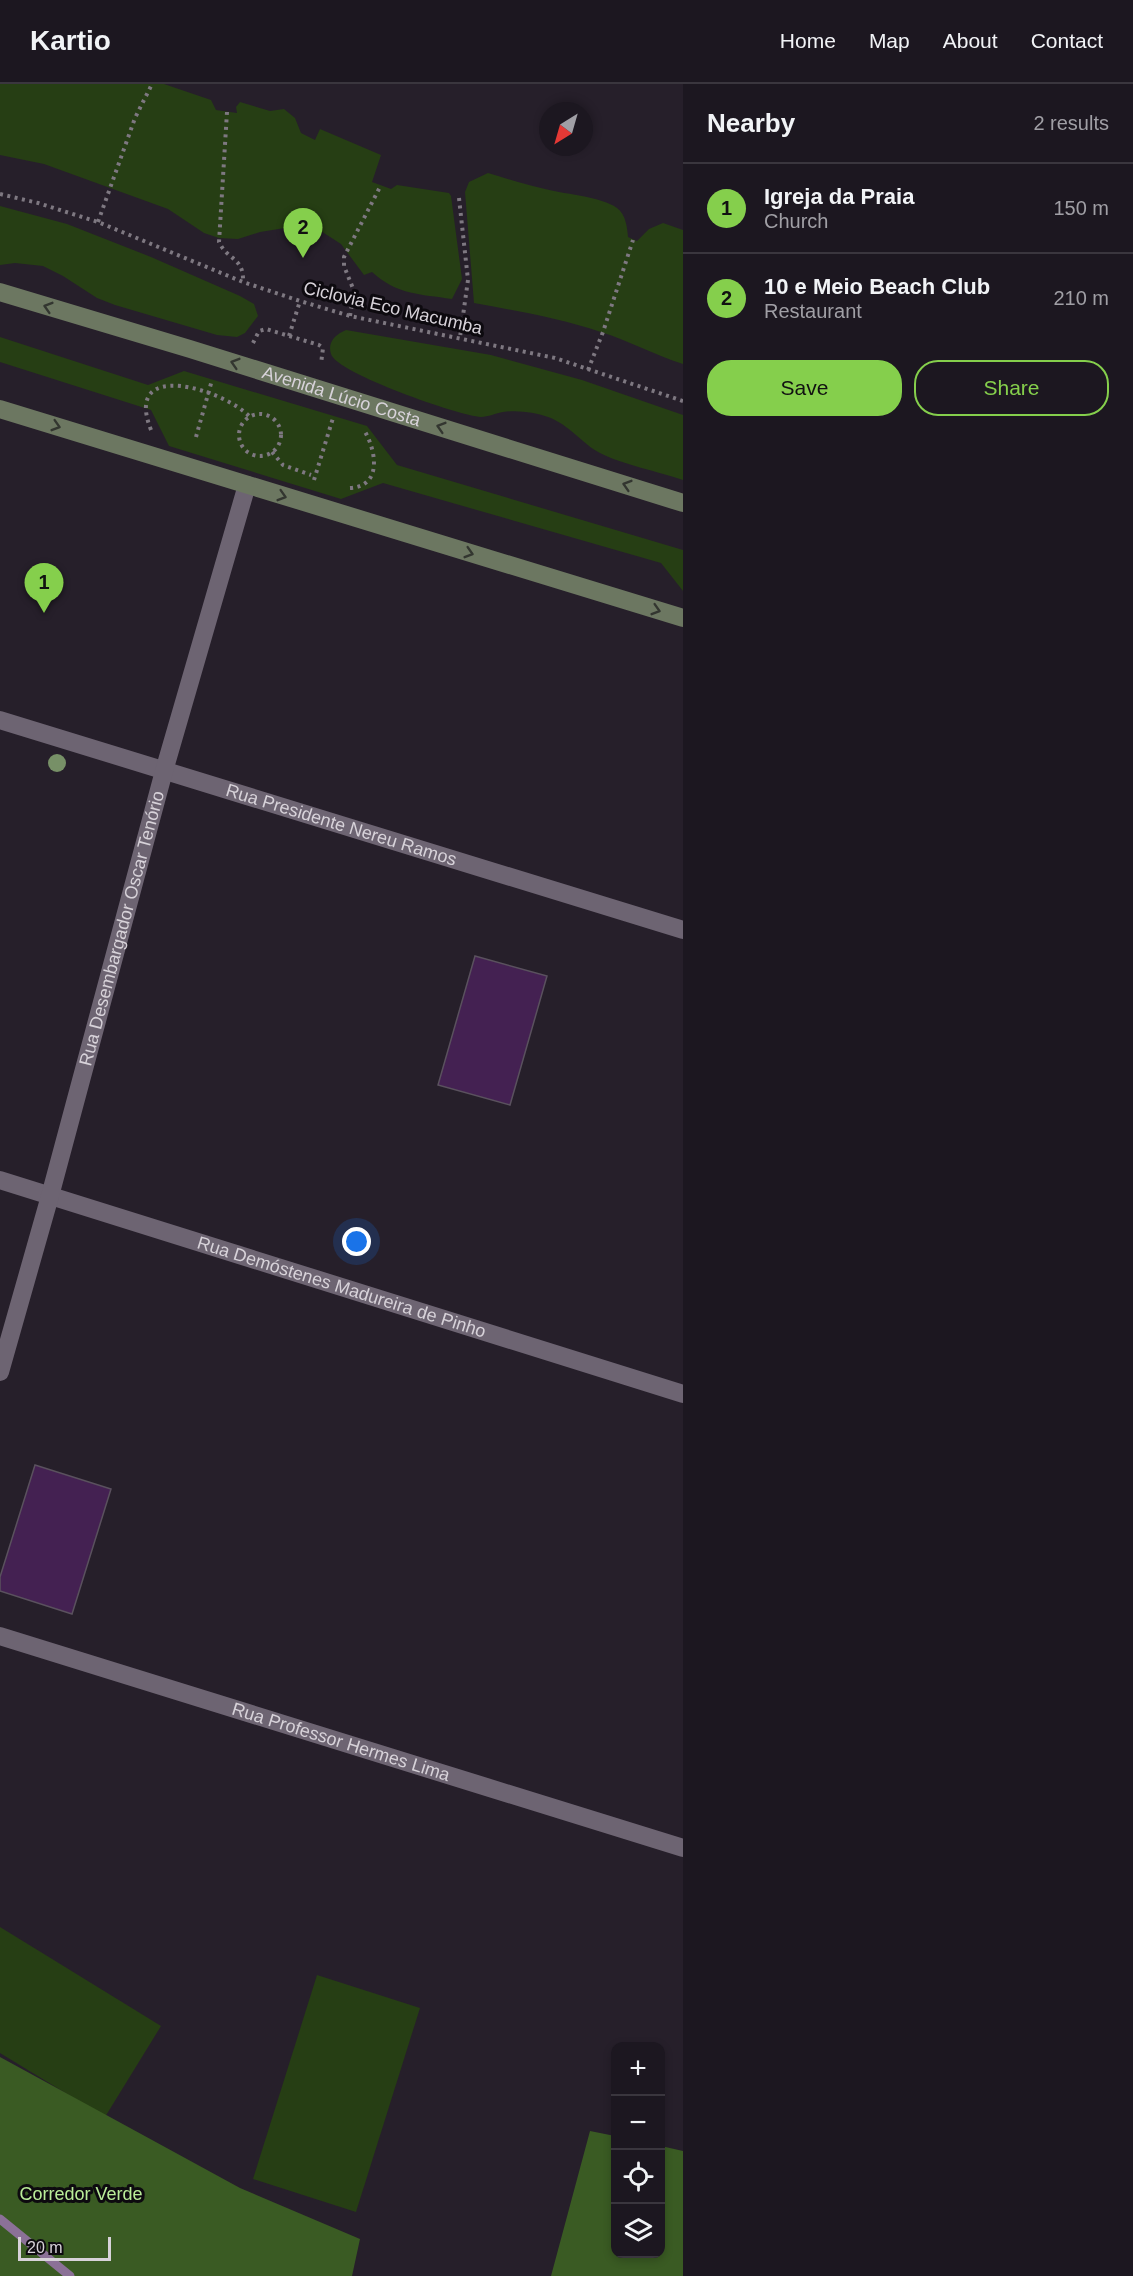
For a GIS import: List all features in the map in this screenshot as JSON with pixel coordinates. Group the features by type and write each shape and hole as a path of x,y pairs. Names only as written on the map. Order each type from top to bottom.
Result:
{"main road":[{"name":"Avenida Lúcio Costa","path":"0,292 683,503"},
{"path":"0,409 683,618"}],"street":[{"name":"Rua Desembargador Oscar Tenório","path":"0,1372 50,1196 164,771 247,485"},
{"name":"Rua Presidente Nereu Ramos","path":"0,720 683,930"},
{"name":"Rua Demóstenes Madureira de Pinho","path":"0,1180 683,1394"},
{"name":"Rua Professor Hermes Lima","path":"0,1636 683,1848"}],"path":[{"path":"98,222 135,118 152,84"},
{"path":"227,112 219,242 242,267 243,282"},
{"path":"350,316 354,291 344,266 344,257 381,185"},
{"name":"Ciclovia Eco Macumba","path":"0,194 98,222 243,282 300,301 350,316 555,358 683,401"},
{"path":"459,198 468,280 460,337"},
{"path":"588,370 633,240"},
{"path":"289,336 300,301"},
{"path":"251,349 259,331 266,329 323,348 324,354 319,369"},
{"path":"196,437 213,378"},
{"path":"163,459 145,414 148,397 158,387 177,384 208,394 236,404 250,417"},
{"path":"348,488 352,489 364,482 373,471 375,463 373,446 352,399"},
{"path":"264,415 276,421 280,427 280,441 272,452 260,456 253,454 243,446 239,433 250,417 264,415"},
{"path":"272,452 278,461 289,468 326,480"}],"green space":[{"path":"0,84 164,84 211,100 216,110 237,113 236,107 240,102 270,111 284,109 295,118 301,133 315,140 320,129 381,155 372,182 391,189 397,185 449,193 462,279 452,299 409,292 381,280 372,272 364,275 341,244 310,224 260,232 238,239 219,238 204,233 168,209 44,164 0,155"},
{"path":"488,173 610,204 622,214 628,237 637,241 649,229 663,223 683,230 683,364 585,327 474,303 465,192 469,182"},
{"path":"0,206 67,224 151,257 240,296 254,304 258,316 245,333 237,337 217,335 97,298 43,266 15,263 0,265"},
{"path":"346,330 491,355 582,380 683,415 683,480 600,453 556,420 543,415 514,411 484,417 469,415 426,402 375,382 338,362 331,354 330,346 333,339"},
{"path":"0,337 148,385 184,371 367,426 397,465 683,550 683,591 661,563 383,483 341,499 169,446 151,410 0,362"},
{"path":"0,1927 161,2026 105,2117 0,2053"},
{"path":"317,1975 420,2008 356,2212 253,2179"},
{"name":"Corredor Verde","path":"0,2057 240,2188 360,2239 352,2276 0,2276"},
{"path":"590,2131 611,2135 611,2258 665,2258 665,2147 683,2151 683,2276 551,2276"}],"building":[{"path":"475,956 547,976 510,1105 438,1085"},
{"path":"35,1465 111,1489 72,1614 0,1591 0,1577"}],"waterway":[{"path":"0,2219 70,2276"}],"place":[{"name":"10 e Meio Beach Club","path":"303,258"},
{"name":"Igreja da Praia","path":"44,613"}]}
